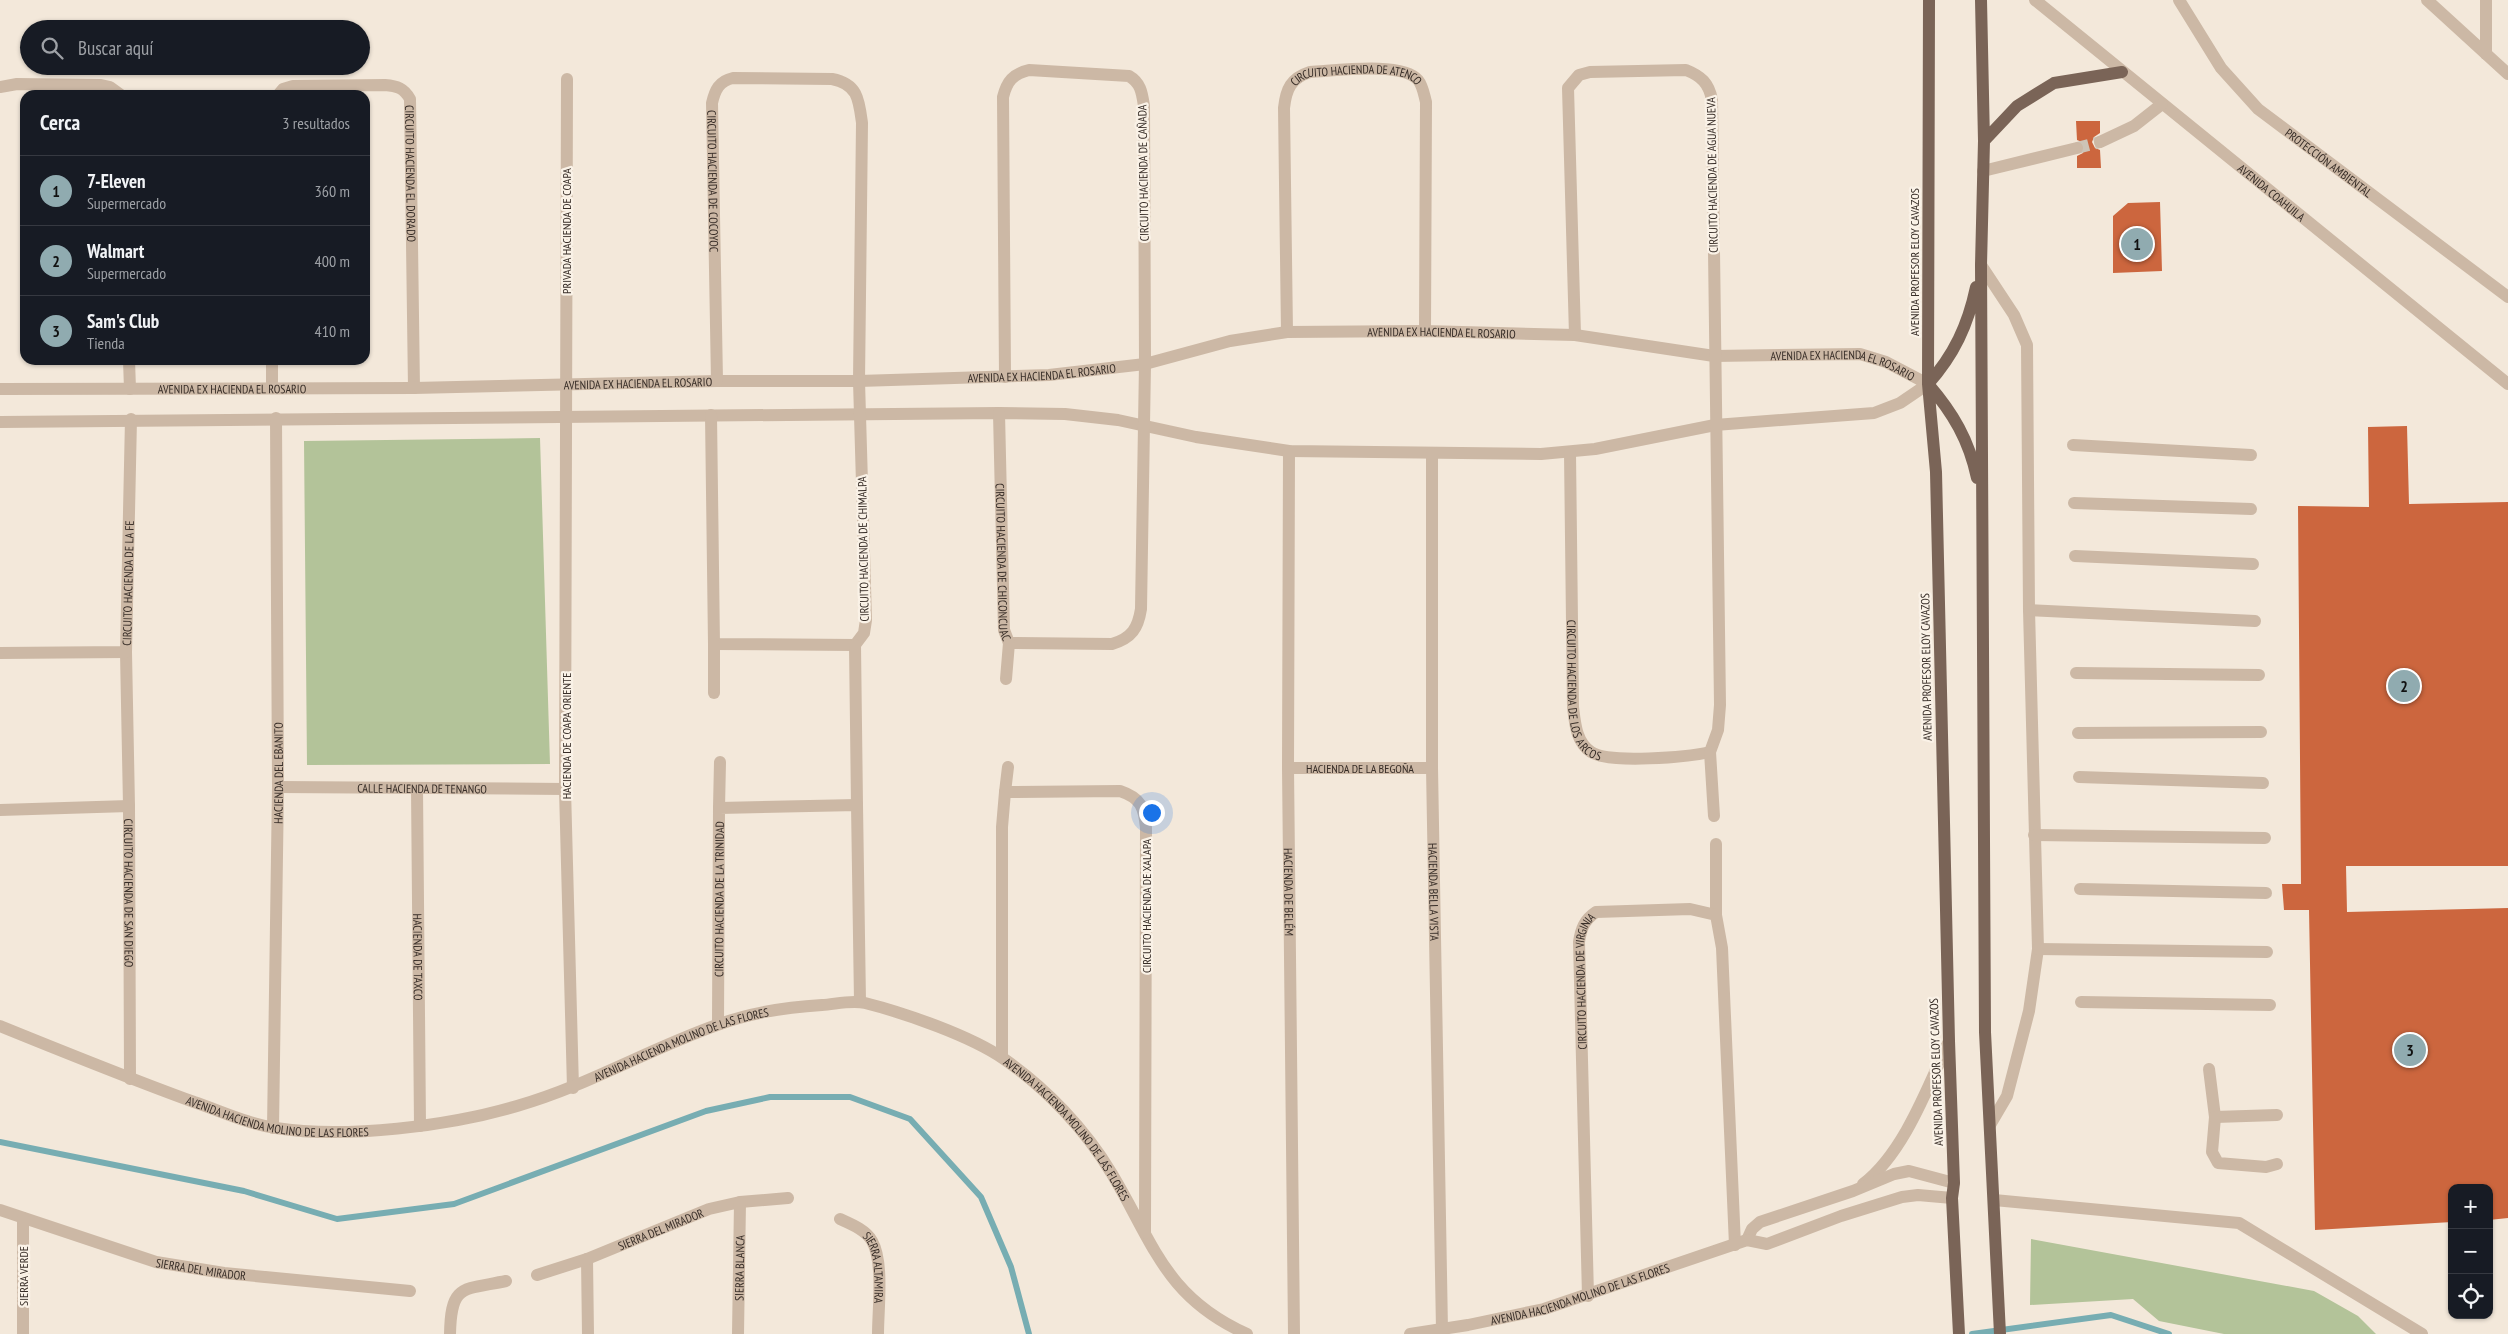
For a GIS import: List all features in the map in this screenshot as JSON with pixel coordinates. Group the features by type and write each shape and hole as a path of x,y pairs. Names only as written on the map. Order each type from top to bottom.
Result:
{"main road":[{"name":"AVENIDA PROFESOR ELOY CAVAZOS","path":"1929,0 1928,384 1936,472 1954,1183 1952,1198 1958,1334"},
{"path":"1981,0 1984,141 1981,265 1985,1022 2000,1334"},
{"path":"1984,141 2017,106 2054,83 2122,72"},
{"path":"1981,265 1972,305 1957,346 1946,364 1928,384 1951,412 1967,441 1983,504"}],"street":[{"name":"AVENIDA COAHUILA","path":"2034,0 2508,384"},
{"name":"PROTECCIÓN AMBIENTAL","path":"2179,0 2221,68 2258,109 2508,297"},
{"path":"2427,0 2508,74"},
{"path":"2486,0 2486,54"},
{"name":"CIRCUITO HACIENDA DE ATENCO","path":"1287,332 1284,108 1290,83 1299,75 1310,72 1384,69 1408,73 1418,80 1426,102 1425,331"},
{"name":"CIRCUITO HACIENDA DE CAÑADA","path":"1005,376 1003,98 1010,78 1017,73 1029,70 1129,76 1136,80 1141,87 1144,106 1143,427"},
{"name":"CIRCUITO HACIENDA DE AGUA NUEVA","path":"1575,335 1568,88 1579,75 1599,71 1686,70 1704,80 1710,89 1712,100 1716,425"},
{"name":"CIRCUITO HACIENDA DE COCOYOC","path":"717,381 712,103 714,92 720,84 733,78 832,79 844,81 854,90 859,103 862,123 859,381"},
{"name":"PRIVADA HACIENDA DE COAPA","path":"565,384 567,79"},
{"path":"0,87 16,84 101,85 114,90"},
{"name":"CIRCUITO HACIENDA EL DORADO","path":"283,90 293,86 385,85 396,86 405,90 410,99 414,388"},
{"path":"2100,142 2134,126 2162,104"},
{"path":"1983,171 2076,148"},
{"path":"1981,265 2014,315 2027,345 2029,610 2038,949 2030,1011 2006,1096 1990,1125"},
{"name":"AVENIDA EX HACIENDA EL ROSARIO","path":"0,389 414,388 717,381 859,381 1073,374 1144,364 1230,341 1287,332 1425,331 1575,335 1714,356 1860,354 1886,362 1928,384 1900,403 1874,413 1716,425 1570,452 1432,454 1289,451 1143,427 1118,420 1065,414 131,419 0,422"},
{"path":"129,365 130,389"},
{"path":"272,365 272,388"},
{"name":"CIRCUITO HACIENDA DE CHIMALPA","path":"855,645 864,633 866,620 859,381"},
{"name":"HACIENDA DE COAPA ORIENTE","path":"565,384 565,789 573,1088"},
{"name":"CIRCUITO HACIENDA DE CHICONCUAC","path":"999,413 1004,630 1009,643 1112,644 1123,641 1133,633 1139,622 1142,609 1143,427"},
{"path":"711,415 714,693"},
{"name":"HACIENDA DEL EBANITO","path":"273,1128 278,787 276,418"},
{"name":"CIRCUITO HACIENDA DE LA FE","path":"0,653 126,652 131,419"},
{"path":"1714,816 1710,752 1718,730 1720,705 1716,425"},
{"path":"2073,445 2251,454"},
{"name":"HACIENDA DE BELÉM","path":"1289,451 1288,768 1294,1334"},
{"name":"CIRCUITO HACIENDA DE LOS ARCOS","path":"1570,452 1573,707 1576,728 1581,742 1591,752 1613,758 1684,757 1710,752"},
{"name":"HACIENDA BELLA VISTA","path":"1432,454 1432,768 1442,1330"},
{"path":"2074,503 2251,510"},
{"path":"2074,556 2253,564"},
{"path":"2029,610 2255,621"},
{"path":"1006,679 1009,643"},
{"path":"714,644 855,645 860,1002"},
{"path":"126,652 129,806"},
{"path":"2076,673 2259,676"},
{"path":"2078,732 2261,732"},
{"path":"719,808 720,762"},
{"path":"1002,1057 1002,827 1008,767"},
{"name":"HACIENDA DE LA BEGOÑA","path":"1288,768 1432,768"},
{"path":"2079,777 2264,783"},
{"name":"CALLE HACIENDA DE TENANGO","path":"278,787 565,789"},
{"name":"HACIENDA DE TAXCO","path":"417,788 420,1126"},
{"name":"CIRCUITO HACIENDA DE XALAPA","path":"1004,792 1120,791 1132,795 1141,803 1145,815 1145,1236"},
{"name":"CIRCUITO HACIENDA DE LA TRINIDAD","path":"718,1024 719,808 857,805"},
{"name":"CIRCUITO HACIENDA DE SAN DIEGO","path":"0,810 129,806 130,1079"},
{"path":"2034,835 2265,838"},
{"path":"1716,844 1716,915 1722,948 1741,1242"},
{"path":"2080,889 2266,893"},
{"name":"CIRCUITO HACIENDA DE VIRGINIA","path":"1588,1296 1579,942 1581,929 1588,917 1604,910 1690,909 1716,915"},
{"path":"2038,949 2268,952"},
{"name":"AVENIDA HACIENDA MOLINO DE LAS FLORES","path":"0,1026 130,1079 273,1128 340,1132 420,1126 508,1109 573,1088 718,1024 778,1010 860,1002 946,1030 1002,1057 1037,1086 1086,1138 1111,1171 1159,1260 1184,1292 1205,1311 1226,1325 1247,1334"},
{"path":"2081,1002 2270,1006"},
{"path":"1853,1192 1872,1177 1894,1148 1918,1108 1949,1041"},
{"path":"2209,1068 2214,1117 2212,1152 2218,1163 2266,1166 2277,1164"},
{"path":"2214,1117 2277,1115"},
{"path":"1741,1242 1760,1222 1853,1192 1894,1174 1909,1172 1954,1183"},
{"name":"AVENIDA HACIENDA MOLINO DE LAS FLORES","path":"1410,1334 1521,1315 1588,1296 1741,1242 1767,1244 1840,1216 1902,1197 1918,1195 1952,1198"},
{"name":"SIERRA DEL MIRADOR","path":"537,1276 588,1259 709,1208 740,1202 788,1198"},
{"path":"1994,1200 2239,1223 2422,1334"},
{"name":"SIERRA BLANCA","path":"738,1334 740,1202"},
{"name":"SIERRA DEL MIRADOR","path":"0,1210 156,1262 224,1273 410,1291"},
{"name":"SIERRA VERDE","path":"23,1334 24,1218"},
{"name":"SIERRA ALTAMIRA","path":"840,1219 865,1232 872,1241 877,1254 878,1334"},
{"path":"588,1259 588,1334"},
{"path":"450,1334 451,1307 457,1295 463,1291 506,1281"}],"green space":[{"path":"540,438 550,764 307,765 304,441"},
{"path":"2031,1239 2314,1291 2358,1316 2376,1334 2224,1334 2159,1321 2133,1299 2030,1305"}],"building":[{"path":"2076,121 2100,121 2100,133 2094,137 2092,142 2095,148 2100,150 2101,168 2077,168 2077,156 2083,153 2085,147 2082,142 2077,140"},
{"path":"2160,202 2162,271 2113,273 2113,216 2128,203"},
{"path":"2407,426 2409,504 2508,502 2508,866 2346,866 2347,912 2508,908 2508,1218 2493,1220 2493,1184 2448,1184 2448,1222 2315,1230 2309,910 2284,910 2282,884 2301,884 2298,506 2369,507 2368,427"}],"waterway":[{"path":"0,1142 244,1191 337,1219 454,1204 706,1111 770,1097 850,1097 910,1119 981,1197 1011,1267 1029,1334"},
{"path":"1972,1334 2111,1315 2169,1334"}],"tunnel":[{"path":"2077,148 2100,142"}],"place":[{"name":"7-Eleven","path":"2137,244"},
{"name":"Walmart","path":"2404,686"},
{"name":"Sam's Club","path":"2410,1050"}]}
